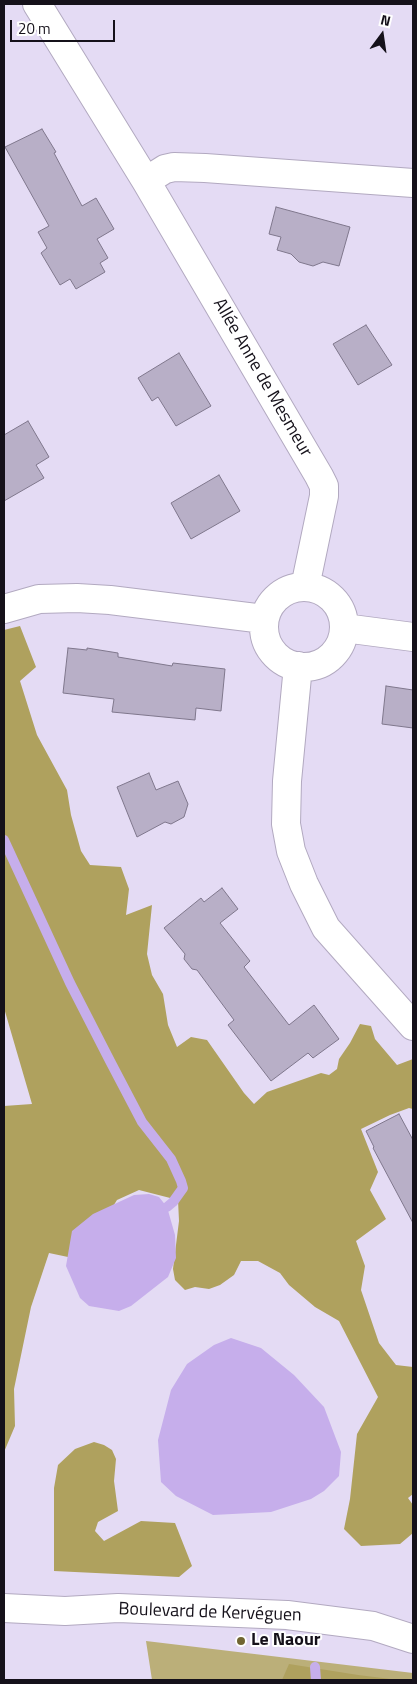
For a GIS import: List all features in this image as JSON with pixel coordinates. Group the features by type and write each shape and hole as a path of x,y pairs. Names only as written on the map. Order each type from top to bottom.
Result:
{"street":[{"name":"Allée Anne de Mesmeur","path":"37,4 146,181 302,445 324,486 324,496 305,587"},
{"path":"146,181 165,169 174,167 413,183"},
{"path":"305,587 317,589 329,595 337,604 343,616 344,628 342,640 337,650 329,659 307,667 286,663 278,657 272,650 264,632 264,619 274,601 282,593 293,588 305,587"},
{"path":"4,609 39,599 77,598 110,600 264,619"},
{"path":"344,628 413,637"},
{"path":"298,666 287,781 286,824 291,851 307,891 326,928 413,1026"},
{"name":"Boulevard de Kervéguen","path":"4,1608 65,1611 118,1608 287,1614 373,1626 413,1639"}],"shaded area":[{"path":"20,626 36,667 20,681 37,735 67,790 71,815 81,851 90,865 121,867 129,889 126,915 152,905 147,954 152,975 163,994 168,1025 177,1047 191,1037 207,1040 244,1093 254,1104 267,1092 321,1073 329,1075 337,1069 339,1059 360,1024 371,1026 375,1039 397,1065 413,1059 413,1109 409,1108 390,1115 361,1129 378,1172 370,1190 386,1219 356,1241 365,1266 361,1290 379,1343 396,1365 413,1367 413,1494 408,1498 413,1505 413,1533 400,1544 361,1546 344,1529 350,1499 357,1434 378,1397 339,1321 315,1307 289,1285 280,1273 258,1261 241,1261 234,1275 220,1285 209,1289 195,1287 185,1290 175,1280 173,1269 179,1221 178,1200 139,1190 117,1200 98,1230 68,1257 49,1253 31,1307 14,1389 15,1426 4,1452 4,1106 32,1104 4,1008 4,630"},
{"path":"149,1194 159,1197 167,1207 175,1235 176,1258 168,1277 131,1306 119,1311 89,1306 80,1298 66,1266 72,1231 93,1214 134,1195"},
{"path":"231,1338 261,1348 294,1375 324,1407 341,1452 339,1476 324,1491 311,1499 271,1512 213,1515 176,1496 161,1482 158,1440 171,1390 187,1364 214,1345"},
{"path":"94,1442 112,1450 116,1459 114,1481 118,1511 98,1522 95,1531 104,1541 141,1521 175,1523 192,1566 179,1577 54,1571 54,1488 58,1465 75,1449"},
{"path":"146,1641 413,1673 413,1680 152,1680"},
{"path":"289,1664 358,1675 399,1680 282,1680"}],"building":[{"path":"42,129 56,152 54,153 82,206 96,198 114,229 97,239 108,258 100,263 105,272 76,289 70,279 60,285 41,253 47,248 38,232 49,226 5,147"},
{"path":"276,207 350,227 339,266 323,262 313,266 299,262 291,254 277,250 281,237 269,234"},
{"path":"366,325 392,365 358,385 333,344"},
{"path":"179,353 211,406 176,426 158,397 152,401 138,378"},
{"path":"28,421 49,457 36,465 44,478 4,501 4,435"},
{"path":"219,475 240,511 191,539 171,503"},
{"path":"68,648 87,650 87,648 118,653 118,657 172,666 173,663 225,669 221,711 196,708 195,720 112,712 114,699 63,693"},
{"path":"386,686 413,690 413,728 382,724"},
{"path":"149,773 156,790 178,781 188,804 184,817 171,824 165,822 137,837 117,787"},
{"path":"222,888 238,909 220,923 250,961 244,967 289,1025 314,1005 339,1039 313,1058 308,1053 271,1081 228,1025 234,1020 197,970 192,969 184,959 185,954 164,928 201,898 204,902"},
{"path":"399,1114 413,1140 413,1223 373,1148 366,1131"}],"waterway":[{"path":"4,840 70,983 110,1061 142,1122 171,1159 181,1181 183,1188 167,1207"},
{"path":"315,1667 316,1680"}],"place":[{"name":"Le Naour","path":"241,1641"}]}
